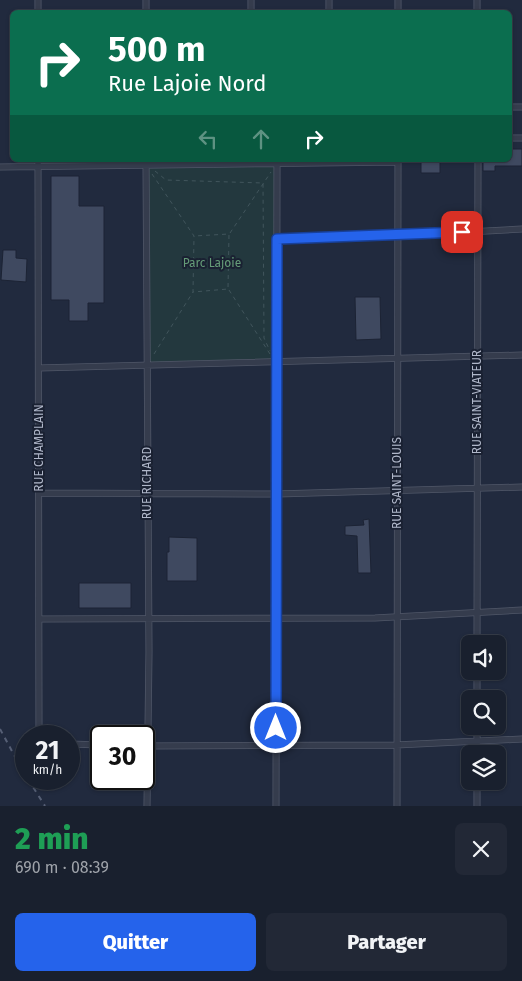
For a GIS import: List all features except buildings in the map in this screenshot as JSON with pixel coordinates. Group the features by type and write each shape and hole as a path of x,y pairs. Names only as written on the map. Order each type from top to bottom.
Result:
{"street":[{"name":"RUE RICHARD","path":"146,162 148,619 146,725"},
{"path":"0,167 38,163 338,162"},
{"name":"RUE SAINT-LOUIS","path":"397,806 398,162"},
{"name":"RUE SAINT-VIATEUR","path":"477,635 478,162"},
{"name":"RUE CHAMPLAIN","path":"38,163 39,725"},
{"path":"276,806 277,163"},
{"path":"277,239 397,236 522,229"},
{"path":"38,368 397,360 522,355"},
{"path":"39,493 277,494 522,488"},
{"path":"39,619 396,618 522,610"},
{"path":"477,735 477,745"},
{"path":"155,746 396,745 522,740"},
{"name":"RUE RICHARD","path":"147,790 147,806"},
{"path":"477,790 477,806"}],"path":[{"path":"146,162 166,180 263,183"},
{"path":"146,162 194,236 193,292 147,365"},
{"path":"276,363 228,289 229,234 277,163"},
{"path":"263,183 264,338 276,363"},
{"path":"194,236 229,234"},
{"path":"193,292 228,289"}],"green space":[{"name":"Parc Lajoie","path":"277,163 276,363 147,365 146,165"}],"railway":[{"path":"0,729 15,757"},
{"path":"35,790 45,806"}],"route":[{"path":"276,728 277,239 462,232"}]}
